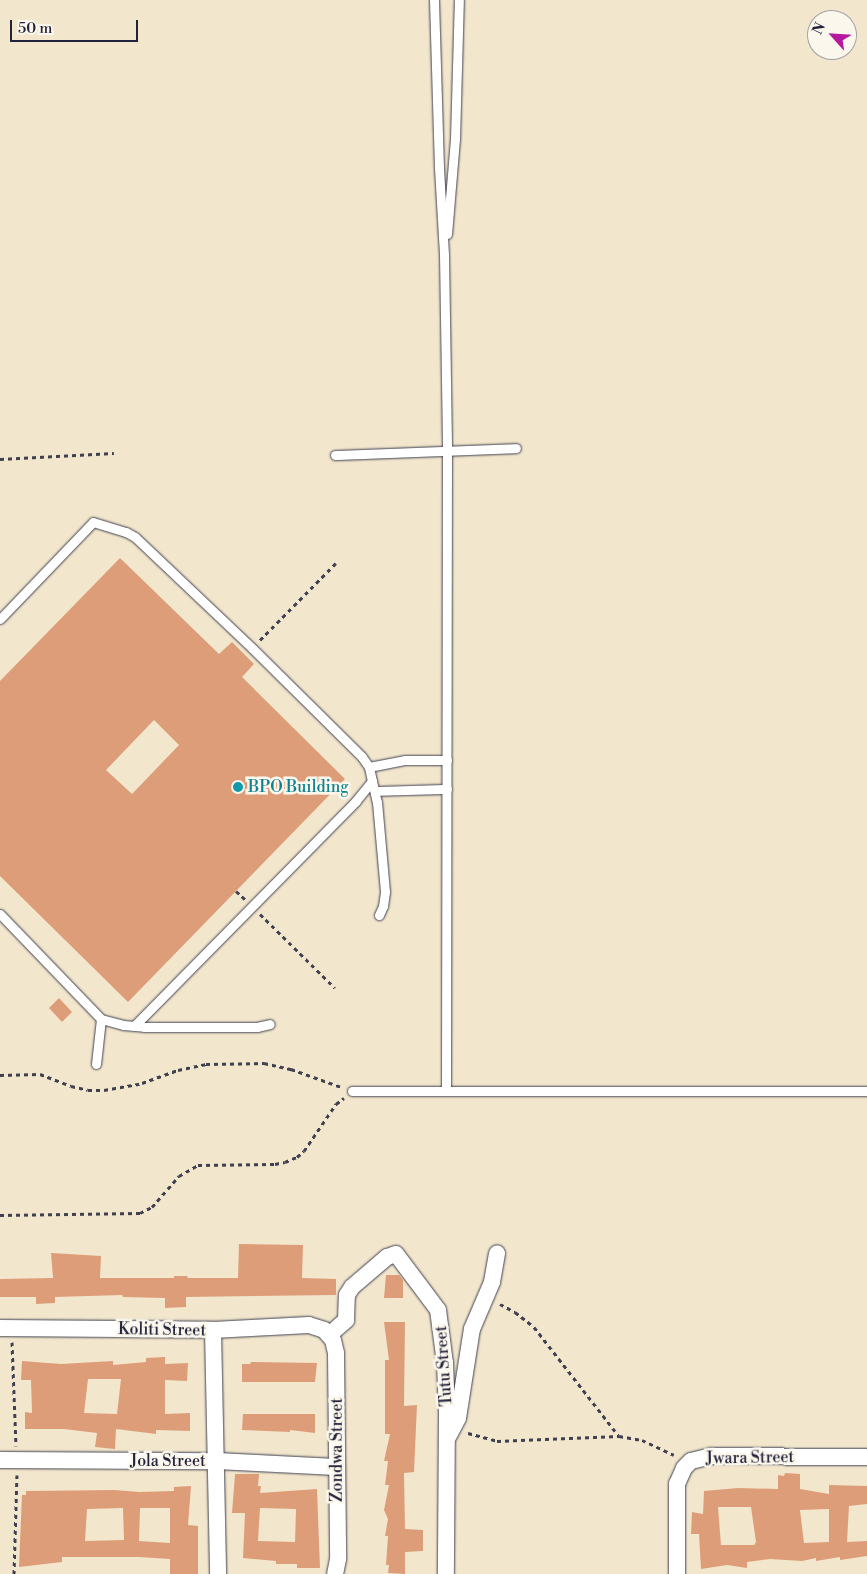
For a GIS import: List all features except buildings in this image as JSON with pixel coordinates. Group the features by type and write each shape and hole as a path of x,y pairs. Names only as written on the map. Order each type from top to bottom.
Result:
{"street":[{"path":"451,1433 458,1418 472,1329 484,1296 492,1282 497,1253"},
{"name":"Tutu Street","path":"326,1333 346,1320 347,1295 352,1287 387,1258 396,1254 438,1310 451,1433 446,1574"},
{"name":"Koliti Street","path":"0,1328 213,1330 309,1325 326,1333"},
{"path":"213,1330 218,1574"},
{"name":"Zondwa Street","path":"326,1333 333,1340 336,1353 338,1559 334,1574"},
{"name":"Jwara Street","path":"678,1574 677,1484 684,1468 691,1461 711,1456 867,1457"},
{"name":"Jola Street","path":"0,1460 217,1461 336,1467"}],"lane":[{"path":"434,0 444,254 447,449 446,1091"},
{"path":"444,254 455,139 458,0"},
{"path":"335,455 447,449 516,448"},
{"path":"0,619 93,522 120,529 135,537 252,648 369,766 375,791 385,892 383,906 379,915"},
{"path":"369,766 405,760 447,760"},
{"path":"134,1026 356,801 372,781"},
{"path":"375,791 447,790"},
{"path":"0,914 101,1019 134,1026 257,1028 270,1024"},
{"path":"96,1064 101,1019"},
{"path":"352,1091 867,1091"}],"path":[{"path":"0,458 114,454"},
{"path":"252,648 336,563"},
{"path":"236,891 335,988"},
{"path":"0,1075 40,1074 72,1086 88,1090 104,1090 142,1083 200,1065 233,1062 264,1063 291,1069 352,1091"},
{"path":"0,1214 140,1214 152,1206 179,1176 198,1165 286,1162 304,1152 336,1104 352,1091"},
{"path":"484,1296 515,1312 534,1327 619,1436"},
{"path":"451,1433 496,1441 619,1436 642,1440 672,1452 684,1468"}],"place":[{"name":"BPO Building","path":"238,787"}]}
